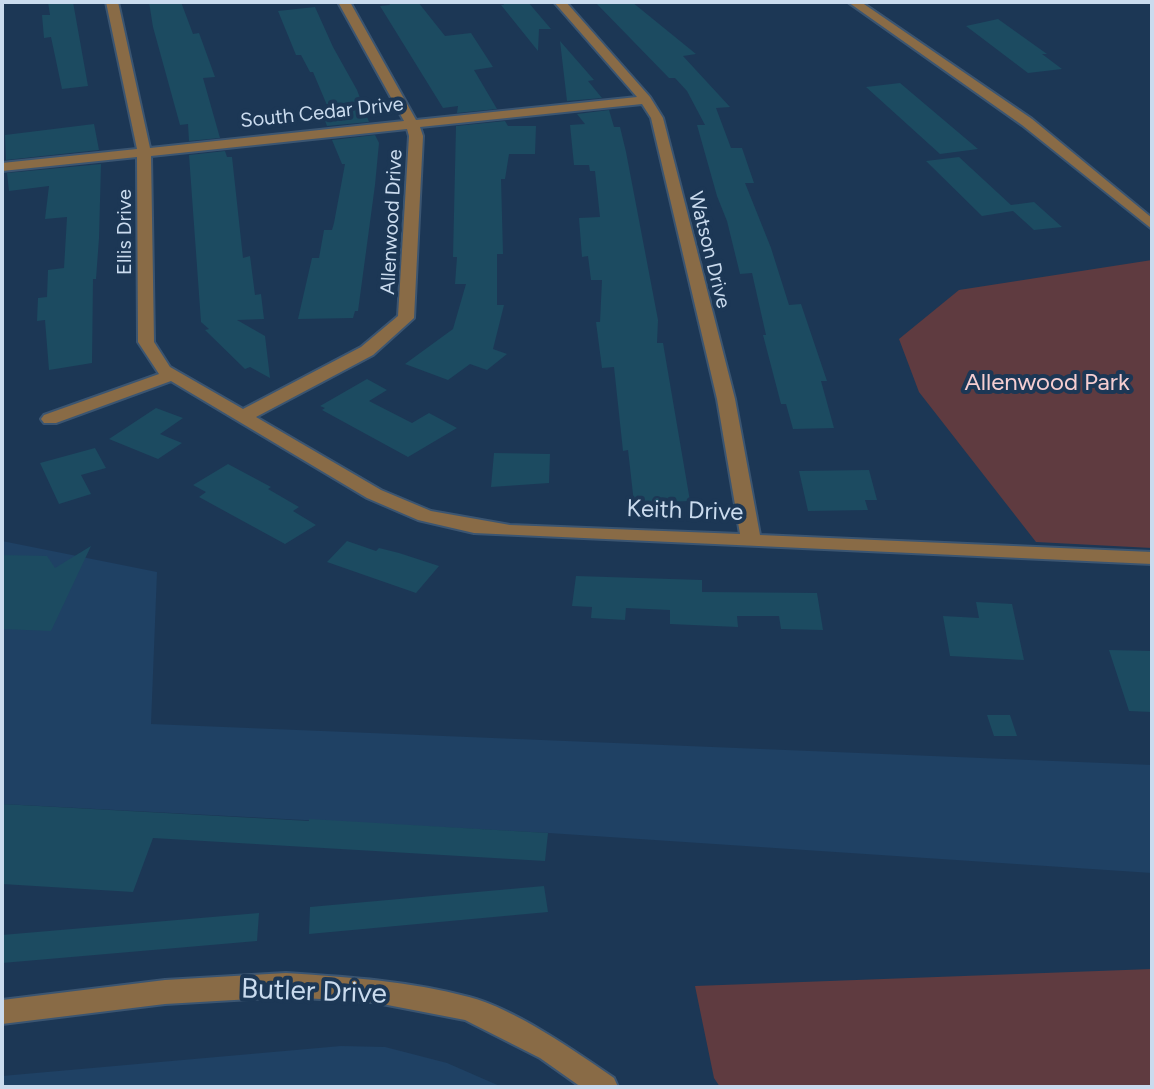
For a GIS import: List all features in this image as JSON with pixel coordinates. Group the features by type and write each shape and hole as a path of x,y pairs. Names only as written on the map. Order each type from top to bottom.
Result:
{"street":[{"name":"Ellis Drive","path":"112,2 144,152 146,342 164,370 242,417"},
{"name":"Allenwood Drive","path":"242,417 367,351 406,318 416,136 344,2"},
{"name":"Watson Drive","path":"560,2 646,100 657,118 726,399 751,539"},
{"path":"854,2 1027,122 1152,225"},
{"name":"South Cedar Drive","path":"2,167 646,100"},
{"path":"50,419 172,375"},
{"name":"Keith Drive","path":"242,417 374,494 425,516 474,527 1152,558"},
{"name":"Butler Drive","path":"2,1012 180,991 286,985 372,990 470,1009 550,1049 604,1087"}],"shaded area":[{"path":"2,541 157,572 151,724 1152,765 1152,873 549,833 2,804"},
{"path":"341,1046 385,1047 447,1063 502,1087 2,1087 2,1076"}],"green space":[{"name":"Allenwood Park","path":"1152,260 1152,548 1036,542 919,392 899,339 959,290"},
{"path":"1152,969 1152,1087 720,1087 714,1078 695,986"}],"building":[{"path":"48,2 73,2 88,86 62,89 51,37 44,38 42,15 50,15"},
{"path":"149,2 181,2 193,34 199,33 215,77 203,78 220,138 189,141 188,124 180,125"},
{"path":"388,2 418,2 445,36 471,33 493,67 474,70 497,109 457,113 458,106 443,108 380,6 390,5"},
{"path":"502,2 528,2 551,29 539,29 538,51 501,5 504,5"},
{"path":"595,2 632,2 696,54 683,56 730,107 716,108 731,148 742,148 754,183 745,183 771,248 789,305 801,304 827,381 821,381 834,428 793,429 786,404 781,404 763,335 766,335 752,273 740,274 697,125 705,125 687,91 675,78 669,78"},
{"path":"315,7 357,90 369,122 327,126 321,110 329,110 313,72 310,72 301,55 296,55 278,11"},
{"path":"998,19 1047,54 1042,54 1062,69 1028,73 966,26"},
{"path":"560,41 594,80 588,81 602,98 567,101"},
{"path":"900,83 978,149 940,154 866,87"},
{"path":"609,110 614,127 620,127 626,152 658,320 657,343 663,343 690,501 634,503 628,450 623,451 614,367 602,368 596,322 600,322 602,280 591,280 588,256 582,257 579,218 600,217 595,171 590,171 589,165 574,165 570,125 585,124 577,114"},
{"path":"505,121 508,126 536,126 535,154 509,154 505,179 501,179 503,254 497,254 497,305 504,305 493,349 507,354 487,370 470,364 448,380 405,364 453,329 466,284 455,284 457,257 453,257 456,126"},
{"path":"94,124 99,150 6,160 5,135"},
{"path":"375,135 379,143 375,185 358,311 355,311 353,318 298,319 312,258 319,258 324,230 332,230 334,223 345,164 342,164 332,140"},
{"path":"225,151 227,157 232,157 243,258 250,256 255,295 261,294 264,319 237,320 265,336 270,378 250,367 245,369 205,330 209,329 201,322 189,155"},
{"path":"959,157 1011,205 1034,202 1062,227 1034,230 1013,211 982,216 926,161"},
{"path":"101,164 99,238 96,279 93,279 92,363 49,370 45,320 37,321 38,298 47,297 48,270 64,268 67,217 45,219 49,186 9,191 7,173"},
{"path":"367,379 387,390 369,401 412,423 429,413 457,428 408,457 322,410 325,408 320,406"},
{"path":"156,408 183,418 160,434 182,443 158,459 109,439"},
{"path":"95,448 106,468 81,475 91,494 59,504 40,463"},
{"path":"494,453 550,454 549,483 491,487"},
{"path":"228,464 271,487 268,489 299,507 293,511 316,525 285,544 199,497 206,492 193,485"},
{"path":"869,470 877,500 865,500 868,510 808,511 799,471"},
{"path":"347,541 439,566 416,593 327,562"},
{"path":"91,546 51,631 2,629 2,555 47,556 55,568"},
{"path":"576,576 702,580 702,592 817,593 823,630 781,629 779,616 737,616 738,627 670,624 670,610 626,608 625,620 591,618 592,607 572,606"},
{"path":"976,602 1012,604 1024,660 950,656 943,616 979,618"},
{"path":"1109,650 1152,651 1152,712 1129,711"},
{"path":"987,715 1010,715 1017,736 994,736"},
{"path":"2,804 548,833 545,861 153,838 133,892 2,884"},
{"path":"544,886 548,912 309,934 310,907"},
{"path":"259,913 257,941 2,963 2,935"}]}
